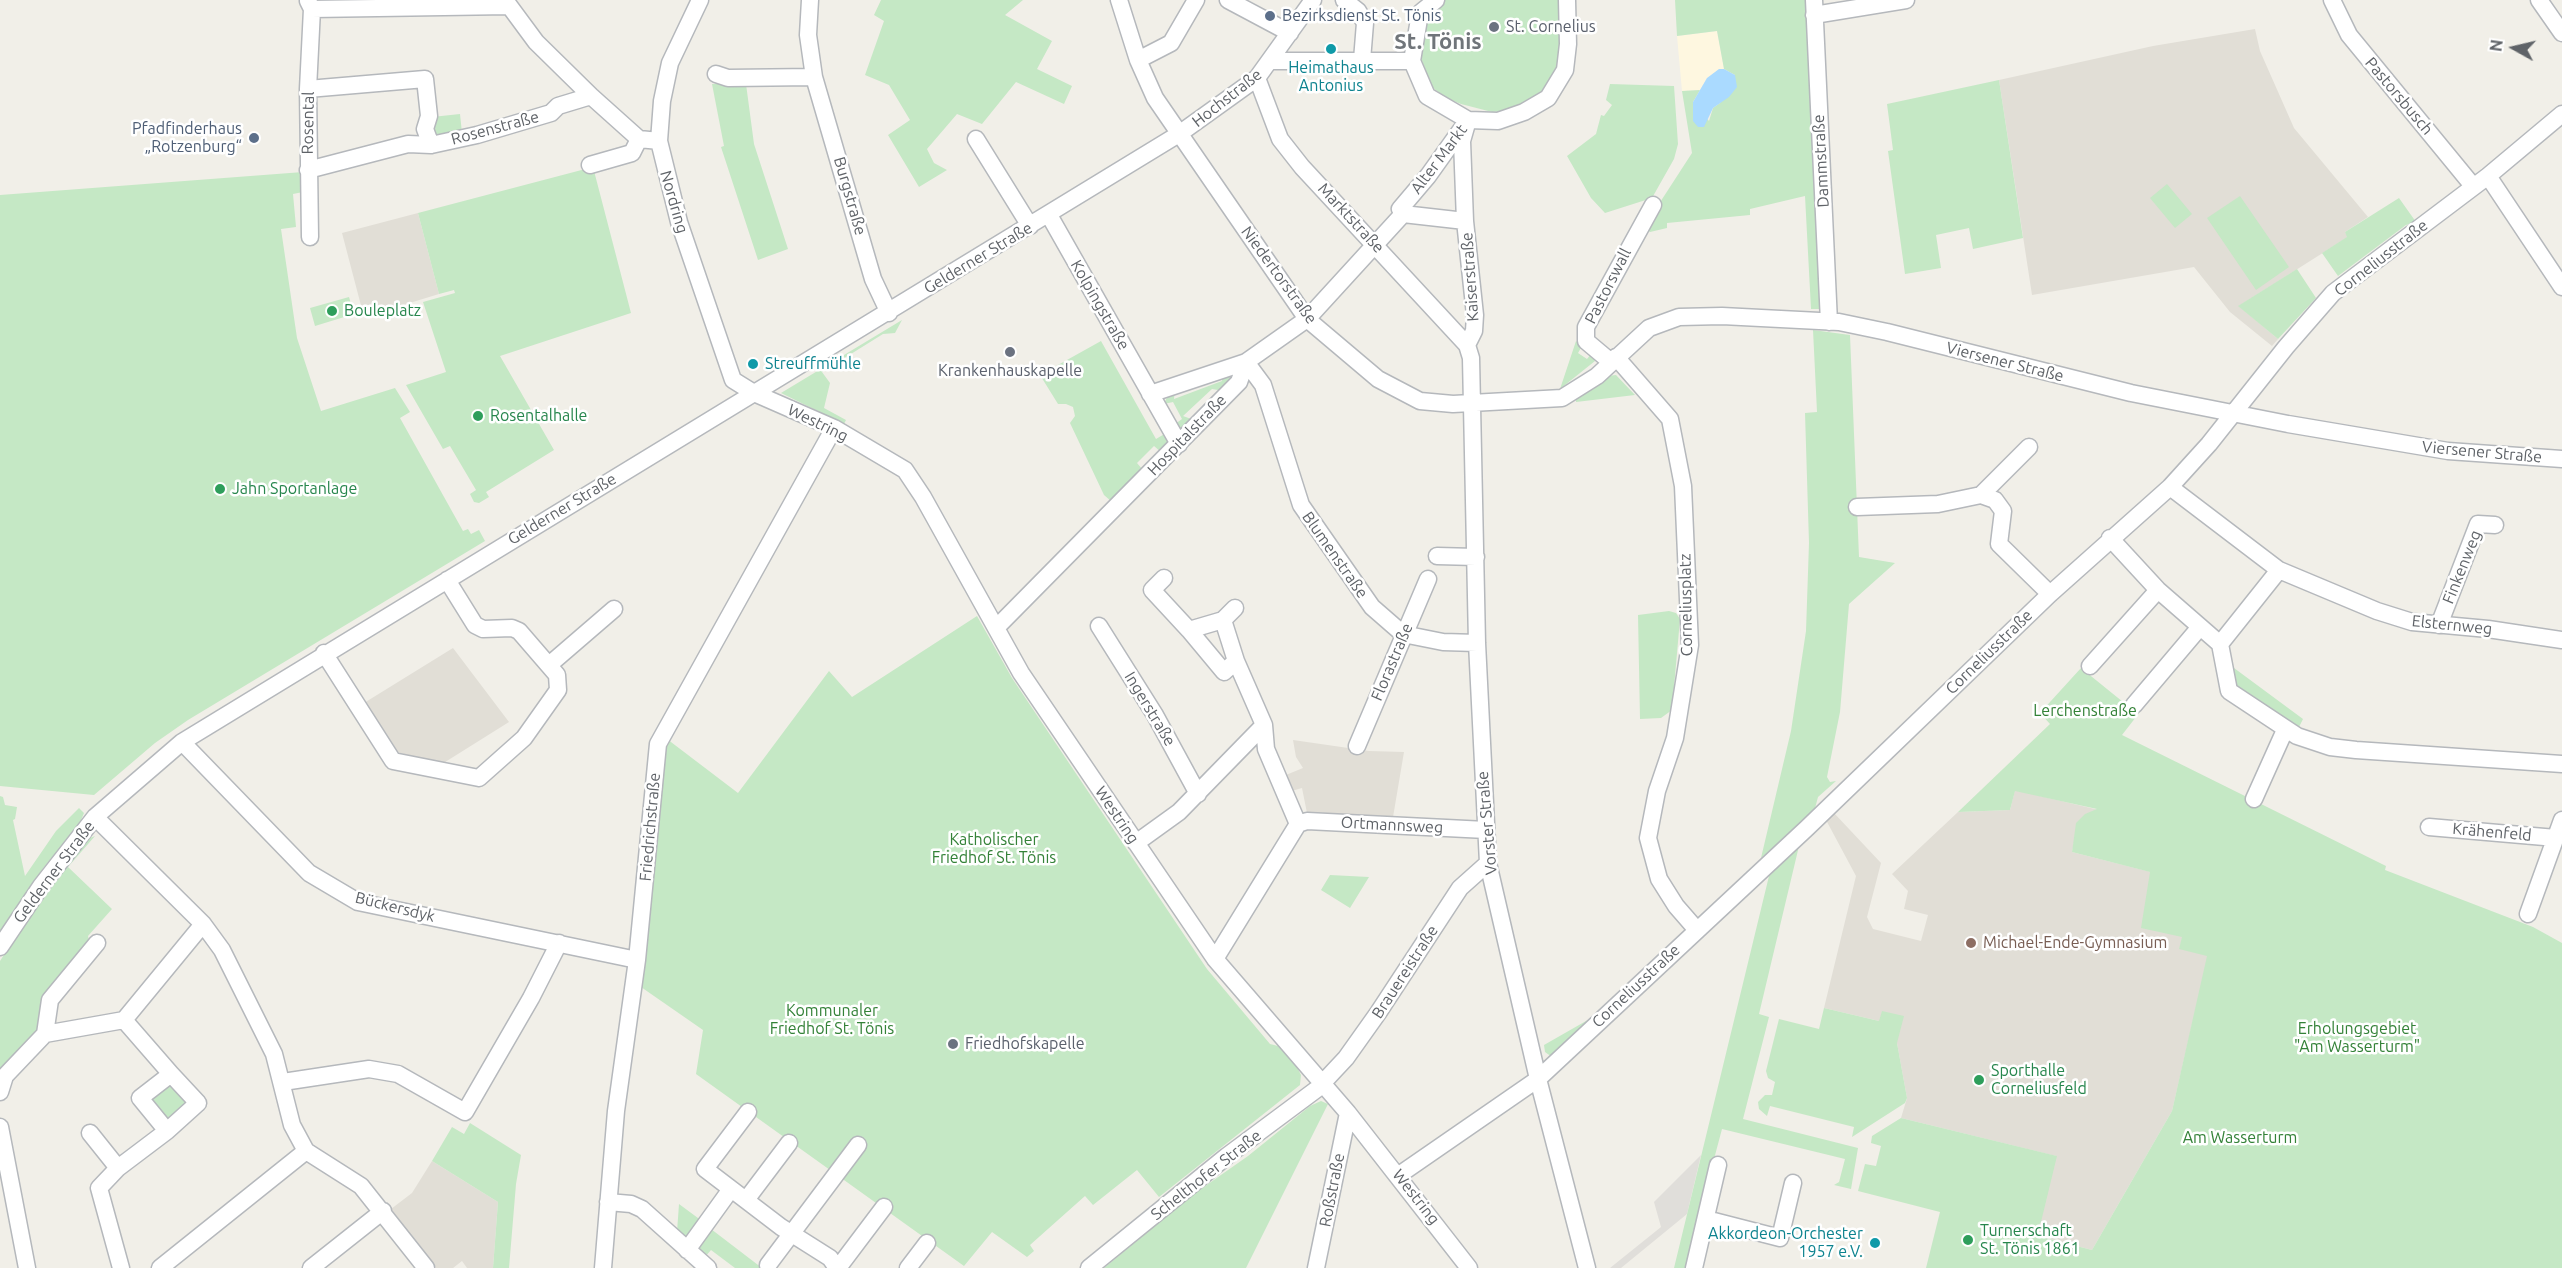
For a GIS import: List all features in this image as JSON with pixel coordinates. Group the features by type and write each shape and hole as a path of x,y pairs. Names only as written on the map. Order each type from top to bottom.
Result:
{"street":[{"name":"Nordring","path":"700,0 670,63 662,101 659,141 679,222 734,380 754,393"},
{"name":"Burgstraße","path":"810,0 808,35 814,77 873,279 889,313"},
{"name":"Niedertorstraße","path":"1119,0 1138,60 1155,98 1307,319 1378,379 1420,400 1472,403"},
{"path":"1138,60 1171,43 1196,0"},
{"path":"1228,0 1290,33"},
{"name":"Hochstraße","path":"1179,134 1257,78 1313,0"},
{"path":"1344,0 1358,11 1365,23 1362,60"},
{"path":"1436,0 1420,13 1412,61 1427,96 1468,120 1498,121 1524,112 1548,98 1565,70 1568,44 1568,0"},
{"path":"1814,8 1906,0"},
{"name":"Pastorsbusch","path":"2332,0 2349,35 2473,186"},
{"path":"2538,0 2562,33"},
{"path":"507,3 536,42 591,96 639,139 659,141"},
{"name":"Rosental","path":"310,237 308,89 310,5 507,3"},
{"name":"Dammstraße","path":"1814,8 1829,322"},
{"path":"1271,61 1412,61"},
{"path":"716,74 728,78 814,77"},
{"name":"Marktstraße","path":"1257,78 1280,139 1302,167 1467,345"},
{"name":"Rosenstraße","path":"308,89 424,79 429,116 425,129 431,145"},
{"name":"Rosenstraße","path":"308,170 408,144 431,145 477,135 551,113 558,106 591,96"},
{"name":"Corneliusstraße","path":"1399,1175 1538,1079 1696,929 1807,828 2050,594 2110,538 2170,487 2333,293 2488,176 2562,114"},
{"name":"Alter Markt","path":"1403,214 1400,209 1428,176 1468,120"},
{"name":"Alter Markt","path":"1403,214 1465,221 1462,141 1468,120"},
{"name":"Gelderner Straße","path":"0,947 41,886 95,817 182,742 324,653 889,313 1179,134"},
{"path":"976,138 1030,226"},
{"path":"590,165 632,153 639,139"},
{"path":"2488,176 2562,287"},
{"name":"Pastorswall","path":"1613,360 1586,341 1586,327 1653,205"},
{"name":"Alter Markt","path":"1376,245 1403,214"},
{"name":"Kolpingstraße","path":"1049,215 1179,444"},
{"name":"Kaiserstraße","path":"1465,221 1475,315 1474,331 1467,345 1472,358 1472,403"},
{"name":"Hospitalstraße","path":"996,628 1239,381 1246,362 1307,319 1376,245"},
{"name":"Viersener Straße","path":"1472,403 1562,398 1584,387 1649,328 1679,317 1722,316 1829,322 1887,332 2131,393 2234,413 2448,451 2562,459"},
{"name":"Corneliusplatz","path":"1613,360 1670,419 1683,486 1690,645 1675,738 1657,791 1648,838 1659,879 1676,906 1696,929"},
{"path":"1150,394 1246,362"},
{"name":"Blumenstraße","path":"1246,362 1263,385 1300,505 1372,607 1403,634 1443,642 1477,643"},
{"name":"Westring","path":"754,393 834,428 904,470 919,490 1021,673 1215,959 1399,1175 1469,1268"},
{"name":"Vorster Straße","path":"1472,403 1477,643 1488,863 1538,1079 1587,1268"},
{"name":"Friedrichstraße","path":"603,1268 616,1111 637,960 658,744 834,428"},
{"path":"1981,495 2029,447"},
{"name":"Elsternweg","path":"2170,487 2279,570 2377,611 2412,622 2488,629 2562,640"},
{"path":"1857,507 1938,504 1981,495 1995,500 2003,511 1999,544 2050,594"},
{"name":"Finkenweg","path":"2439,625 2478,524 2495,525"},
{"path":"2110,538 2158,590 2220,644 2229,691 2285,730 2330,747 2562,764"},
{"path":"1437,556 1476,557"},
{"path":"2220,644 2279,570"},
{"path":"1164,578 1152,590 1224,672 1236,661"},
{"name":"Florastraße","path":"1357,747 1428,579"},
{"path":"324,653 393,761 479,778 524,738 558,690 557,675 519,630 512,628 483,629 475,625 447,580"},
{"path":"2090,666 2158,590"},
{"path":"549,665 614,609"},
{"path":"1189,630 1229,614 1236,661 1264,725 1266,749 1299,824 1215,959"},
{"name":"Ingerstraße","path":"1099,626 1155,715 1198,794"},
{"path":"2134,705 2200,627"},
{"path":"1136,843 1198,794 1264,725"},
{"path":"2254,799 2285,730"},
{"name":"Bückersdyk","path":"182,742 309,873 358,902 637,960"},
{"path":"95,817 203,924 222,951 274,1054 283,1082 292,1125 306,1151 362,1186 426,1268"},
{"name":"Krähenfeld","path":"2528,914 2562,820"},
{"name":"Ortmannsweg","path":"1299,824 1307,821 1486,830"},
{"name":"Krähenfeld","path":"2429,826 2556,838"},
{"name":"Brauereistraße","path":"1322,1083 1346,1058 1378,1013 1460,888 1488,863"},
{"path":"45,1034 124,1020 203,924"},
{"path":"0,1092 5,1076 45,1034 50,1000 97,942"},
{"path":"283,1082 369,1069 398,1074 465,1112 507,1041 559,943"},
{"path":"121,1268 99,1188 118,1168 167,1131 198,1103 124,1020"},
{"path":"167,1131 140,1098 171,1074"},
{"name":"Schelthofer Straße","path":"1089,1268 1322,1083"},
{"path":"748,1112 705,1169 830,1258 837,1268 884,1207"},
{"name":"Roßstraße","path":"1317,1268 1348,1113"},
{"path":"0,1127 27,1268"},
{"path":"90,1133 118,1168"},
{"path":"746,1200 789,1143"},
{"path":"768,1265 858,1145"},
{"path":"160,1268 306,1151"},
{"path":"1694,1268 1718,1165"},
{"path":"1706,1219 1780,1238 1793,1183"},
{"path":"687,1250 731,1189"},
{"path":"609,1202 631,1204 642,1209 708,1268"},
{"path":"311,1268 383,1211"},
{"path":"908,1268 927,1243"}],"shaded area":[{"path":"2255,29 2260,51 2294,128 2368,217 2345,232 2348,237 2239,306 2278,339 2272,346 2230,312 2194,267 2032,295 1999,80 2153,46"},
{"path":"1717,31 1724,69 1707,78 1700,90 1682,91 1677,36"},
{"path":"418,213 439,294 364,317 342,233"},
{"path":"453,648 509,722 442,764 397,752 364,703"},
{"path":"1293,740 1369,751 1404,752 1392,823 1308,818 1302,788 1288,792 1281,777 1303,768 1296,757"},
{"path":"2015,790 2099,810 2076,833 2072,852 2151,872 2182,937 2208,956 2172,1111 2092,1250 2030,1234 2056,1156 1901,1118 1907,1098 1897,1043 1879,1021 1824,1008 1856,876 1826,820 1834,813 1881,863 1867,917 1873,929 1921,941 1928,915 1904,909 1908,891 1892,874 1958,812 2010,810"},
{"path":"1701,1155 1687,1214 1621,1268 1610,1268 1661,1227 1654,1202"},
{"path":"432,1161 498,1202 493,1268 467,1268 462,1261 453,1268 436,1268 391,1209 412,1193"}],"green space":[{"path":"881,0 1023,0 1005,15 1052,41 1037,69 1072,86 1064,104 1016,82 982,124 957,114 927,149 934,163 947,170 919,187 888,135 910,120 889,85 865,75 884,21 874,15"},
{"path":"1442,0 1564,0 1560,63 1544,90 1524,105 1506,111 1492,112 1444,97 1432,87 1421,58 1425,20"},
{"path":"1675,0 1807,0 1823,309 1811,309 1805,196 1750,209 1750,215 1667,223 1667,228 1650,232 1644,227 1692,153 1682,91 1700,90 1693,102 1709,121 1713,108 1720,103 1735,75 1724,69 1717,31 1677,36"},
{"path":"1999,80 2023,238 1973,249 1969,228 1936,235 1941,268 1905,274 1888,151 1893,150 1887,104"},
{"path":"712,84 746,84 754,144 788,249 758,260 721,147 724,146"},
{"path":"1610,84 1674,86 1678,144 1674,159 1652,198 1605,213 1591,198 1567,156 1596,134 1601,115 1604,116 1612,105 1606,100"},
{"path":"460,114 462,133 432,138 432,117"},
{"path":"593,167 631,313 500,356 554,450 486,492 489,497 479,503 474,502 470,494 476,490 450,446 443,449 406,385 446,372 423,302 455,293 454,290 439,294 418,213"},
{"name":"Jahn Sportanlage","path":"303,172 303,192 293,194 296,227 281,229 297,338 321,411 395,388 410,412 400,418 463,531 468,529 471,534 479,530 485,541 188,720 155,743 94,795 0,786 0,195"},
{"path":"2167,184 2192,214 2175,228 2150,198"},
{"path":"2240,196 2289,267 2256,290 2207,218"},
{"path":"2399,198 2416,222 2406,225 2338,276 2322,253 2347,237 2345,232"},
{"path":"2297,269 2316,298 2278,339 2238,306"},
{"name":"Bouleplatz","path":"349,297 354,314 315,326 310,308"},
{"path":"902,320 895,333 883,334 822,372 830,383 824,408 846,420 844,424 781,393"},
{"path":"1813,330 1850,335 1859,557 1895,563 1849,604 1840,712 1827,777 1830,782 1836,781 1818,797 1814,812 1761,858 1791,731 1806,631 1809,543 1805,413 1817,412"},
{"path":"1101,341 1156,439 1166,433 1169,441 1161,452 1154,446 1137,463 1143,470 1112,502 1104,495 1070,423 1075,416 1073,407 1058,404 1040,375"},
{"path":"1576,341 1582,346 1578,353 1587,359 1592,353 1595,361 1560,389"},
{"path":"1223,371 1236,375 1224,391 1212,389 1183,416 1194,420 1184,429 1178,428 1175,424 1182,419 1173,402 1164,404 1168,395 1175,389 1174,399 1222,381"},
{"path":"1616,375 1635,395 1576,402 1576,398 1607,376"},
{"path":"1669,611 1676,613 1680,619 1672,710 1661,718 1640,719 1638,615"},
{"path":"977,616 1012,678 1207,969 1270,1044 1278,1046 1296,1065 1301,1075 1300,1085 1159,1197 1137,1170 1093,1205 1085,1196 1030,1245 1034,1251 1027,1257 992,1232 964,1266 696,1074 703,1030 641,987 667,739 738,793 829,671 852,697"},
{"name":"Erholungsgebiet \"Am Wasserturm\"","path":"2081,668 2128,706 2126,709 2136,717 2122,735 2386,866 2385,870 2533,927 2562,943 2562,1268 1926,1268 1940,1212 1858,1191 1865,1164 1876,1166 1881,1146 1871,1143 1872,1136 1901,1118 2057,1156 2041,1222 2030,1234 2092,1250 2172,1111 2207,956 2179,949 2182,937 2141,928 2150,872 2072,852 2076,823 2085,814 2097,809 2015,791 2010,810 1958,812 2050,724 2040,713"},
{"path":"2234,668 2303,719 2298,729 2236,689 2231,670"},
{"path":"0,796 3,797 5,805 17,807 13,820 25,876 56,831 79,808 84,813 79,825 44,867 0,934"},
{"path":"95,836 68,867 112,909 88,936 90,944 41,1026 0,1073 0,961 48,886 82,841"},
{"path":"1799,846 1759,1014 1769,1017 1743,1119 1858,1148 1851,1189 1834,1185 1839,1182 1845,1159 1722,1129 1685,1268 1674,1268 1769,876"},
{"path":"1330,875 1369,877 1350,908 1321,890"},
{"path":"1824,1008 1879,1021 1882,1011 1904,1016 1897,1043 1907,1098 1905,1103 1852,1137 1854,1127 1770,1106 1767,1116 1759,1109 1758,1102 1765,1095 1772,1095 1775,1082 1768,1078 1766,1071 1779,1019 1819,1029"},
{"path":"1593,1017 1552,1057 1545,1052 1544,1045"},
{"path":"170,1083 176,1086 188,1104 166,1122 150,1108 152,1094"},
{"path":"1321,1101 1328,1104 1246,1268 1104,1268 1191,1196 1248,1156 1310,1106"},
{"path":"470,1123 521,1155 516,1184 509,1268 493,1268 498,1202 432,1161 452,1127 464,1134"},
{"path":"679,1204 702,1221 692,1234 686,1237 677,1232"},
{"path":"711,1229 762,1268 735,1268 711,1250 705,1257 698,1249"}],"water":[{"path":"1719,69 1735,75 1737,87 1729,97 1713,108 1704,127 1698,127 1693,121 1693,102 1707,78"}],"place":[{"name":"Bezirksdienst St. Tönis","path":"1270,16"},
{"name":"St. Cornelius","path":"1494,27"},
{"name":"Heimathaus Antonius","path":"1331,49"},
{"name":"Pfadfinderhaus „Rotzenburg“","path":"254,138"},
{"name":"Bouleplatz","path":"332,311"},
{"name":"Krankenhauskapelle","path":"1010,352"},
{"name":"Streuffmühle","path":"753,364"},
{"name":"Rosentalhalle","path":"478,416"},
{"name":"Jahn Sportanlage","path":"220,489"},
{"name":"Michael-Ende-Gymnasium","path":"1971,943"},
{"name":"Friedhofskapelle","path":"953,1044"},
{"name":"Sporthalle Corneliusfeld","path":"1979,1080"},
{"name":"Turnerschaft St. Tönis 1861","path":"1968,1240"},
{"name":"Akkordeon-Orchester 1957 e.V.","path":"1875,1243"}],"district":[{"name":"St. Tönis","path":"1438,42"}],"park label":[{"name":"Lerchenstraße","path":"2085,711"},
{"name":"Katholischer Friedhof St. Tönis","path":"994,849"},
{"name":"Kommunaler Friedhof St. Tönis","path":"832,1020"},
{"name":"Am Wasserturm","path":"2240,1138"}]}
